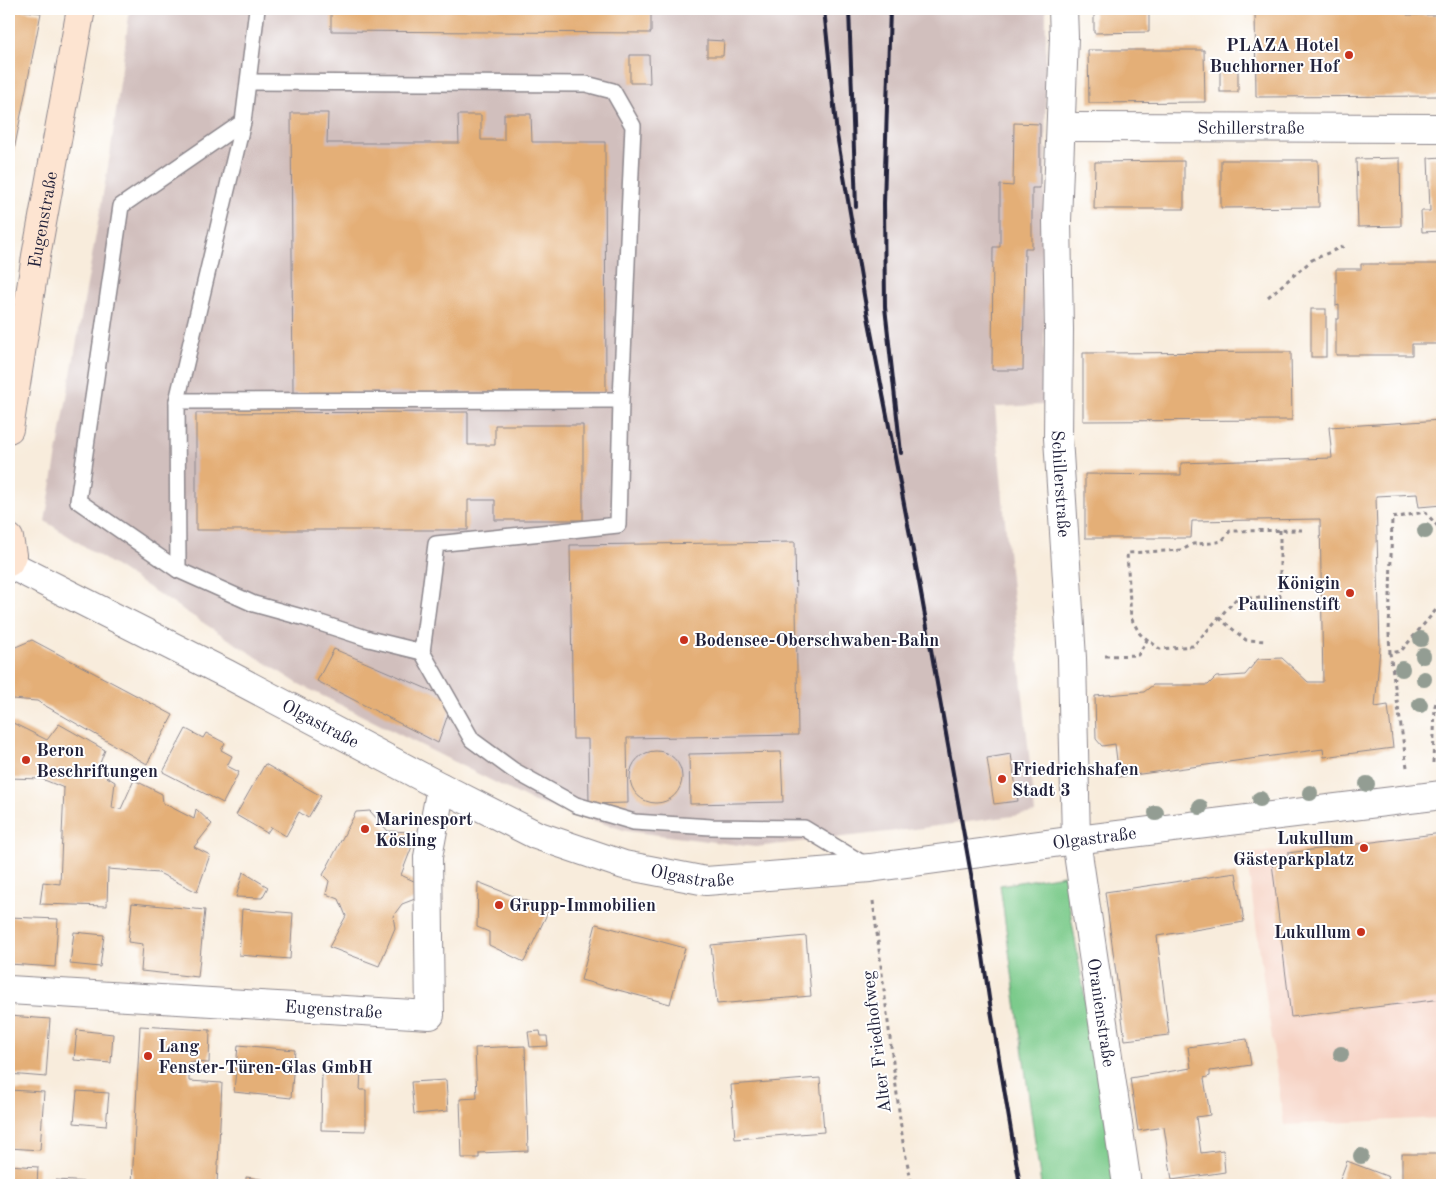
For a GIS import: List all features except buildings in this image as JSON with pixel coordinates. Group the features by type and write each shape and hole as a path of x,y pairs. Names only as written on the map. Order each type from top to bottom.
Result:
{"street":[{"name":"Eugenstraße","path":"9,429 36,256 81,9"},
{"name":"Schillerstraße","path":"1063,9 1057,221 1059,329 1058,438 1072,658 1076,840"},
{"name":"Schillerstraße","path":"1061,127 1442,128"},
{"path":"9,538 12,555 9,563"},
{"name":"Olgastraße","path":"9,563 536,835 624,865 706,880 870,868 1076,840 1442,795"},
{"name":"Eugenstraße","path":"9,990 430,1015 428,857 441,787"},
{"name":"Oranienstraße","path":"1076,840 1127,1185"}],"lane":[{"path":"178,570 177,401 243,122 257,9"},
{"path":"249,82 586,84 614,91 632,126 618,525 436,544 422,652 472,740 513,770 576,805 634,822 711,827 804,828 870,868"},
{"path":"243,122 121,206 78,501 178,570 254,604 305,618 368,639 422,652"},
{"path":"177,401 622,400"}],"path":[{"path":"1268,297 1312,260 1344,246"},
{"path":"1407,768 1390,653 1392,518 1425,512 1442,531"},
{"path":"1280,530 1280,598 1238,598 1193,646 1160,649 1140,634 1131,618 1127,553 1182,550 1193,544 1211,544 1222,541 1230,531 1280,530 1302,530"},
{"path":"1390,653 1401,650 1442,603"},
{"path":"1219,618 1246,640 1267,641"},
{"path":"1102,656 1138,655 1147,640"},
{"path":"1433,763 1435,706 1442,682"},
{"name":"Alter Friedhofweg","path":"872,895 903,1143 912,1185"}],"shaded area":[{"path":"130,9 1046,9 1044,405 995,407 1035,813 755,847 627,831 532,801 297,683 45,521 110,155"},
{"path":"1442,833 1442,1118 1284,1125 1246,854"}],"green space":[{"path":"1064,875 1117,1185 1041,1185 1000,885"}],"railway":[{"path":"824,9 837,135 865,301 919,582 972,880 989,998 1020,1185"},
{"path":"849,9 856,207"},
{"path":"890,9 884,203 885,307 901,453"}],"place":[{"name":"PLAZA Hotel Buchhorner Hof","path":"1349,55"},
{"name":"Königin Paulinenstift","path":"1350,593"},
{"name":"Bodensee-Oberschwaben-Bahn","path":"684,640"},
{"name":"Beron Beschriftungen","path":"26,760"},
{"name":"Friedrichshafen Stadt 3","path":"1002,779"},
{"name":"Marinesport Kösling","path":"365,829"},
{"name":"Lukullum Gästeparkplatz","path":"1364,848"},
{"name":"Grupp-Immobilien","path":"499,905"},
{"name":"Lukullum","path":"1361,932"},
{"name":"Lang Fenster-Türen-Glas GmbH","path":"148,1056"}]}
